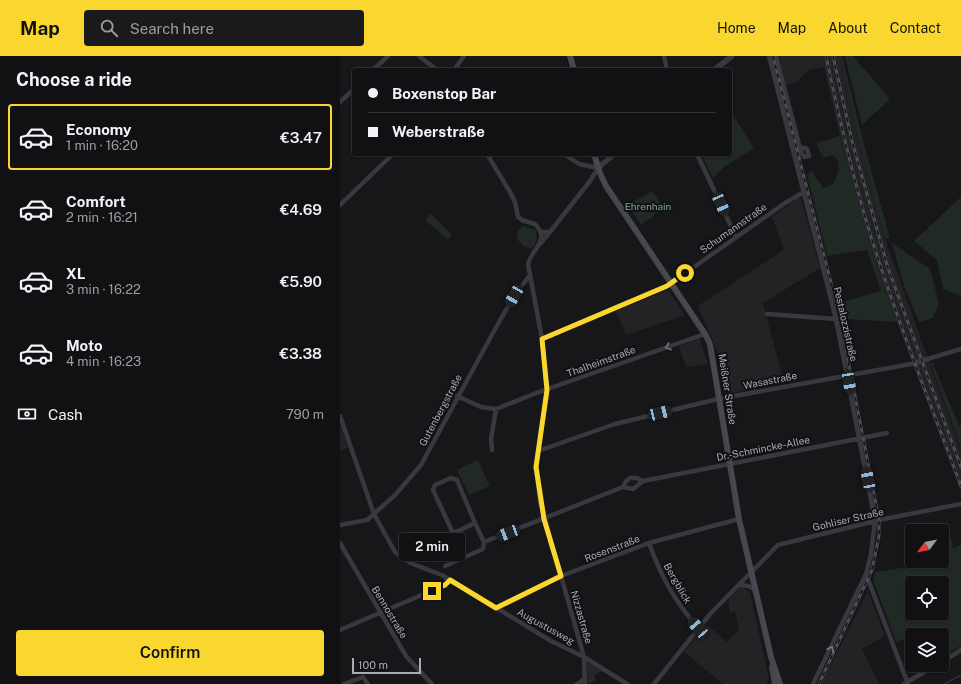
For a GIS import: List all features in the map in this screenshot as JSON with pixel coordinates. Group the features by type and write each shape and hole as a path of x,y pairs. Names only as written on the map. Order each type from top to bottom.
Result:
{"main road":[{"path":"570,56 573,68"},
{"name":"Meißner Straße","path":"595,156 606,186 705,334 713,356 739,519 771,657 780,684"},
{"name":"Meißner Straße","path":"771,657 775,684"}],"street":[{"path":"376,68 388,56"},
{"path":"419,56 434,68"},
{"path":"455,68 464,56"},
{"path":"664,56 666,68"},
{"path":"717,68 732,56"},
{"name":"Pestalozzistraße","path":"769,56 836,319 875,521 872,554 866,574 813,684"},
{"path":"776,56 800,147"},
{"path":"340,102 352,91"},
{"path":"340,204 391,156"},
{"path":"488,156 515,202 518,217 525,222 535,224 541,232 550,232"},
{"path":"567,156 579,164 598,168"},
{"path":"540,244 590,181 598,168 612,156"},
{"path":"698,156 736,237"},
{"name":"Schumannstraße","path":"542,339 671,283 736,237 804,192"},
{"name":"Nizzastraße","path":"541,232 540,244 531,255 528,264 542,339 547,390 536,467 544,519 584,657 585,681"},
{"name":"Gutenbergstraße","path":"340,525 367,520 395,495 421,465 457,396 514,296 530,275"},
{"path":"767,314 836,319"},
{"name":"Thalheimstraße","path":"496,409 705,334"},
{"name":"Wasastraße","path":"538,451 615,424 720,398 911,364 961,349"},
{"path":"457,396 481,407 496,409 491,439 492,450"},
{"name":"Augustusweg","path":"340,416 374,514 392,548 399,556 410,563 450,580 551,641 584,657 627,684"},
{"name":"Dr.-Schmincke-Allee","path":"484,542 623,487 634,489 643,481 887,433"},
{"path":"445,566 483,549 484,542 457,480 451,478 435,486 433,490 453,533"},
{"name":"Dr.-Schmincke-Allee","path":"623,487 626,481 630,478 637,478 643,481"},
{"name":"Gohliser Straße","path":"654,684 698,628 778,545 875,521 961,504"},
{"name":"Rosenstraße","path":"496,608 561,576 650,543 739,519"},
{"path":"420,549 475,523"},
{"name":"Bennostraße","path":"340,543 406,656 432,684"},
{"name":"Bergblick","path":"650,543 658,569 670,591 682,609 698,628"},
{"path":"866,574 906,683 924,672"},
{"path":"340,630 445,585 450,580"},
{"path":"739,585 748,586 755,590"},
{"path":"949,658 961,650"},
{"path":"344,684 363,677 368,684"},
{"path":"576,684 585,681"}],"shaded area":[{"path":"779,56 840,56 858,138 885,239 961,451 961,492 885,290 865,227 840,136 824,67 809,70 795,83 786,85"},
{"path":"798,198 801,199 820,268 763,303 784,383 728,394 719,356 698,306 784,250 772,217"},
{"path":"668,290 685,315 626,335 616,311"},
{"path":"697,339 700,340 708,364 686,367 679,347"},
{"path":"340,424 348,448 340,450"},
{"path":"743,588 750,592 769,679 766,684 723,684 684,652 706,624 727,642 739,629 735,611 730,612 728,600 738,589"},
{"path":"868,591 885,636 862,649 879,684 821,684"}],"green space":[{"path":"840,56 842,56 866,152 890,238 885,239 858,138"},
{"path":"845,56 853,56 890,99 862,125"},
{"path":"732,114 754,148 724,167 713,178 702,156 732,156"},
{"path":"840,136 865,227 885,290 898,322 847,319 842,302 881,291 867,250 827,256 807,174 812,171 823,188 833,184 839,169 838,162 833,155 823,158 816,143"},
{"name":"Ehrenhain","path":"652,191 664,208 641,225 628,205"},
{"path":"961,197 961,296 943,289 937,260 914,241"},
{"path":"430,213 452,235 448,240 426,221"},
{"path":"523,226 535,230 536,240 532,249 523,246 517,239 518,231"},
{"path":"892,243 930,269 939,304 933,318 919,322 904,286"},
{"path":"930,362 932,362 959,425 961,426 961,448"},
{"path":"478,460 490,486 469,495 457,470"},
{"path":"950,534 953,548 961,545 961,646 949,653 949,628 905,628 905,639 896,642 873,580 876,572 905,567 949,568"},
{"path":"589,663 603,670 594,676 596,680 588,684 587,665"}],"waterway":[{"path":"945,684 961,675"}],"tram line":[{"path":"571,56 574,68"},
{"path":"596,156 600,173 606,185 706,333 711,343 742,529 779,684"}],"railway":[{"path":"773,56 840,318 879,520 879,536 872,570 819,684"},
{"path":"826,56 845,142 878,260 961,486"},
{"path":"833,56 852,141 888,268 961,467"}],"route":[{"path":"432,591 445,585 450,580 496,608 561,576 540,502 536,467 544,420 547,390 546,365 542,339 667,286 685,273"}]}
